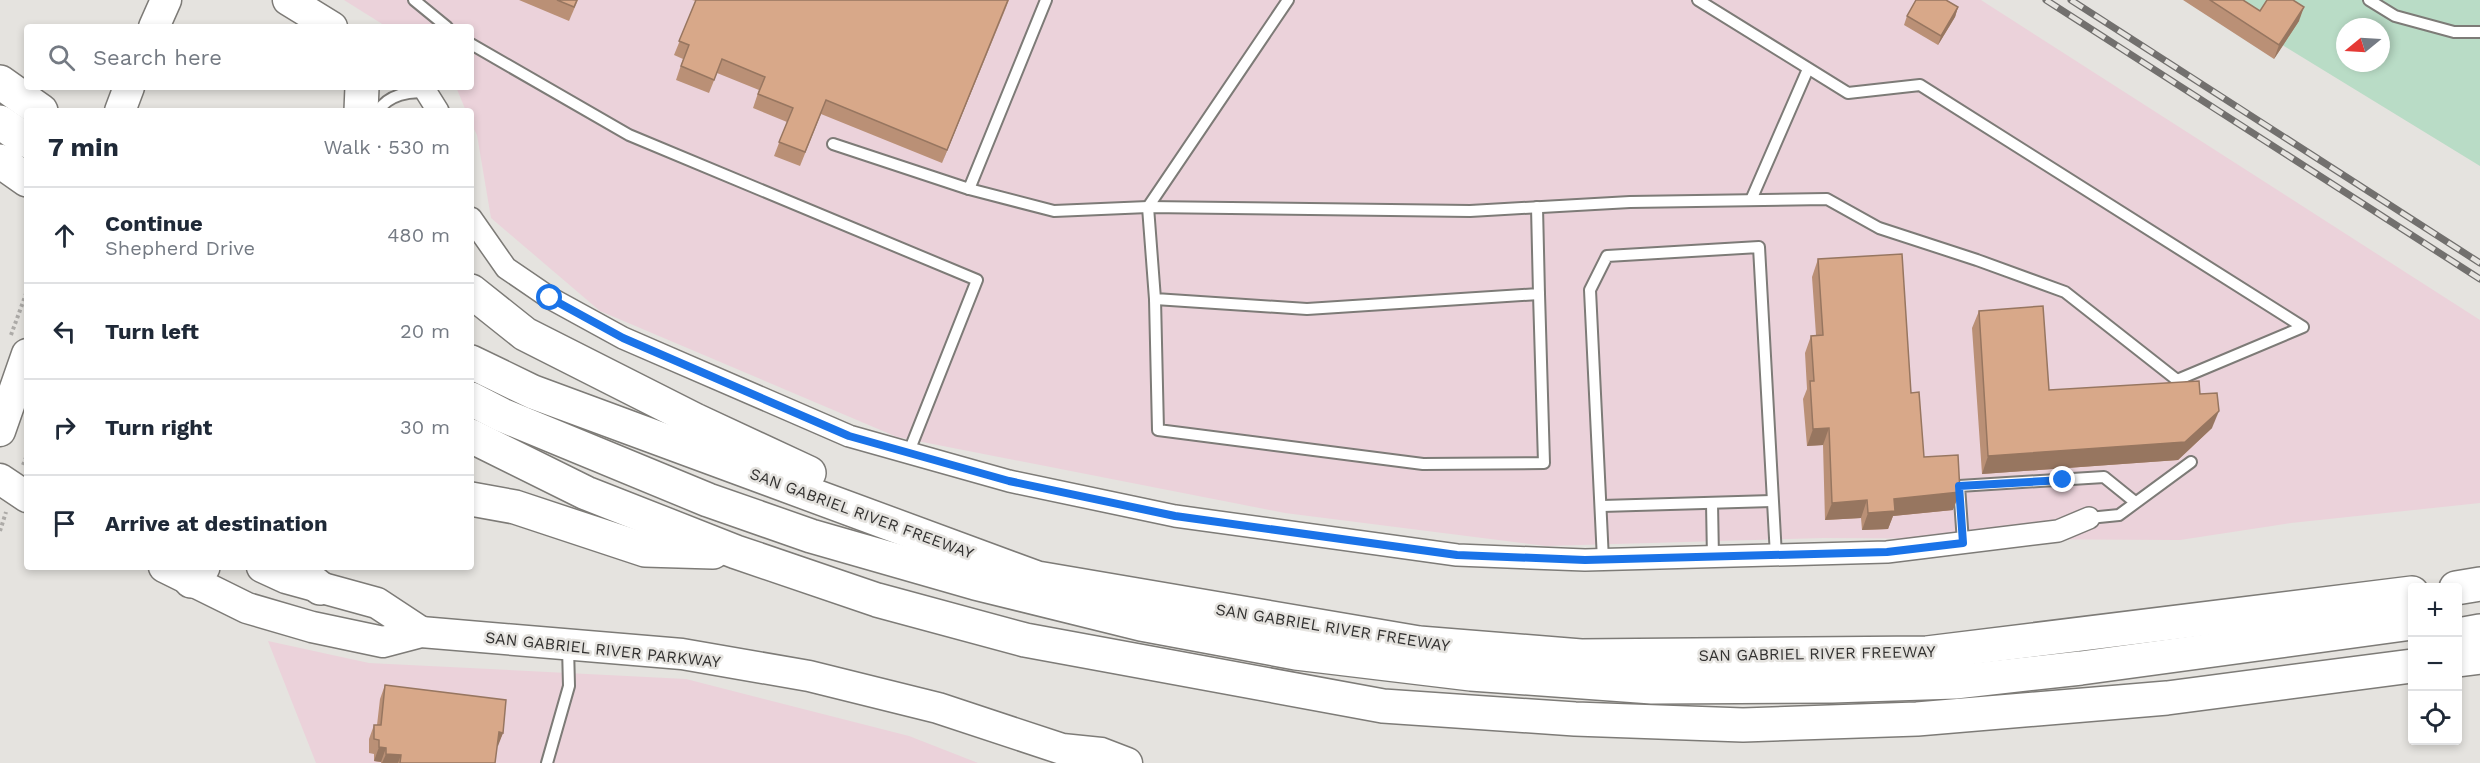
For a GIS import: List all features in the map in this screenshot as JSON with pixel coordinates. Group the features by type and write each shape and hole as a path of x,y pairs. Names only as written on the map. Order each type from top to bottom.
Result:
{"highway":[{"path":"0,82 37,108"},
{"path":"361,108 362,90"},
{"path":"0,122 24,139"},
{"path":"0,161 24,178"},
{"path":"474,293 525,334 695,420 1037,578"},
{"name":"SAN GABRIEL RIVER FREEWAY","path":"474,363 533,392 1037,578 1419,644 1581,656 1927,653 2408,593"},
{"path":"474,401 502,415 708,500 811,536 912,566 1141,624 1296,653 1471,674 1652,687 1832,686 1955,682 2081,668 2408,624"},
{"path":"474,438 586,493 736,552 877,600 1025,640 1383,706 1575,718 1743,725 1917,719 2168,698 2408,667"},
{"path":"540,471 587,466 664,498 901,578 1065,621 1231,654 1420,681 1590,694 1756,699 1917,694 2062,684 2408,641"},
{"path":"474,500 515,507 645,550 736,552"},
{"path":"298,570 320,588"},
{"path":"2462,587 2480,584"},
{"path":"2462,615 2480,613"},
{"path":"2462,634 2480,631"},
{"path":"2462,659 2480,657"}],"main road":[{"path":"155,24 166,0"},
{"path":"288,0 328,24"},
{"path":"121,108 128,90"},
{"path":"0,431 17,348"},
{"path":"0,470 10,471 24,479"},
{"path":"0,479 24,495"},
{"name":"SAN GABRIEL RIVER PARKWAY","path":"269,570 286,578 377,603 421,632"},
{"name":"SAN GABRIEL RIVER PARKWAY","path":"186,572 247,608 312,627 384,642 421,632 682,654 809,676 938,708 1069,756 1101,753 1127,763"}],"street":[{"path":"474,222 506,268 550,298 623,338 849,436 1009,481 1175,516 1457,555 1603,560 1887,552 2058,531 2089,518"}],"lane":[{"path":"414,0 443,24"},
{"path":"969,189 1046,0"},
{"path":"1288,0 1148,207 1155,299 1158,430 1424,464 1544,463 1538,207"},
{"path":"833,144 969,189 1054,211 1148,207 1470,211 1630,202 1827,199 1879,228 2066,292 2177,380 2303,327 1920,85 1848,93 1698,0"},
{"path":"2369,0 2395,16 2454,32 2480,32"},
{"path":"474,46 629,135 976,280 908,454"},
{"path":"1751,200 1808,69"},
{"path":"380,108 395,97 415,91 430,97"},
{"path":"1603,560 1590,290 1607,256 1759,247 1776,556"},
{"path":"1155,299 1307,309 1539,294"},
{"path":"2089,518 2119,515 2191,462"},
{"path":"1963,543 1959,486 2104,477 2135,502"},
{"path":"1602,507 1772,501"},
{"path":"1712,503 1713,558"},
{"path":"547,763 569,686 568,643"}],"path":[{"path":"17,348 24,308"}],"shaded area":[{"path":"344,0 1981,0 2480,320 2480,503 2291,523 2180,540 1824,538 1546,546 1285,513 897,437 600,311 491,218 477,135 474,129 474,108 465,108 457,90 474,90 474,24 382,24"},
{"path":"268,641 369,663 686,679 909,736 978,763 316,763"}],"green space":[{"path":"2209,0 2480,0 2480,166"}],"building":[{"path":"557,0 577,0 574,7"},
{"path":"696,0 1008,0 947,150 826,100 805,152 779,142 793,108 758,94 765,77 722,59 714,80 681,66 689,45 679,41"},
{"path":"1916,0 1946,0 1958,7 1941,36 1907,16"},
{"path":"2210,0 2243,0 2260,11 2267,0 2293,0 2304,7 2279,45"},
{"path":"1902,254 1911,393 1919,392 1924,457 1958,455 1960,492 1894,499 1895,511 1868,513 1867,500 1832,503 1829,428 1813,429 1810,381 1814,381 1811,336 1823,335 1818,259"},
{"path":"2043,306 2049,390 2199,381 2200,394 2217,393 2219,411 2185,442 1988,456 1979,311"},
{"path":"385,685 506,700 503,733 499,732 495,763 400,763 401,755 386,754 386,748 379,747 379,740 374,739 374,725 381,725"}],"railway":[{"path":"2046,0 2480,279"},
{"path":"2071,0 2480,263"}],"route":[{"path":"550,298 623,338 849,436 908,454 1009,481 1175,516 1457,555 1585,560 1748,557 1887,552 1963,543 1959,486 2063,480"}]}
